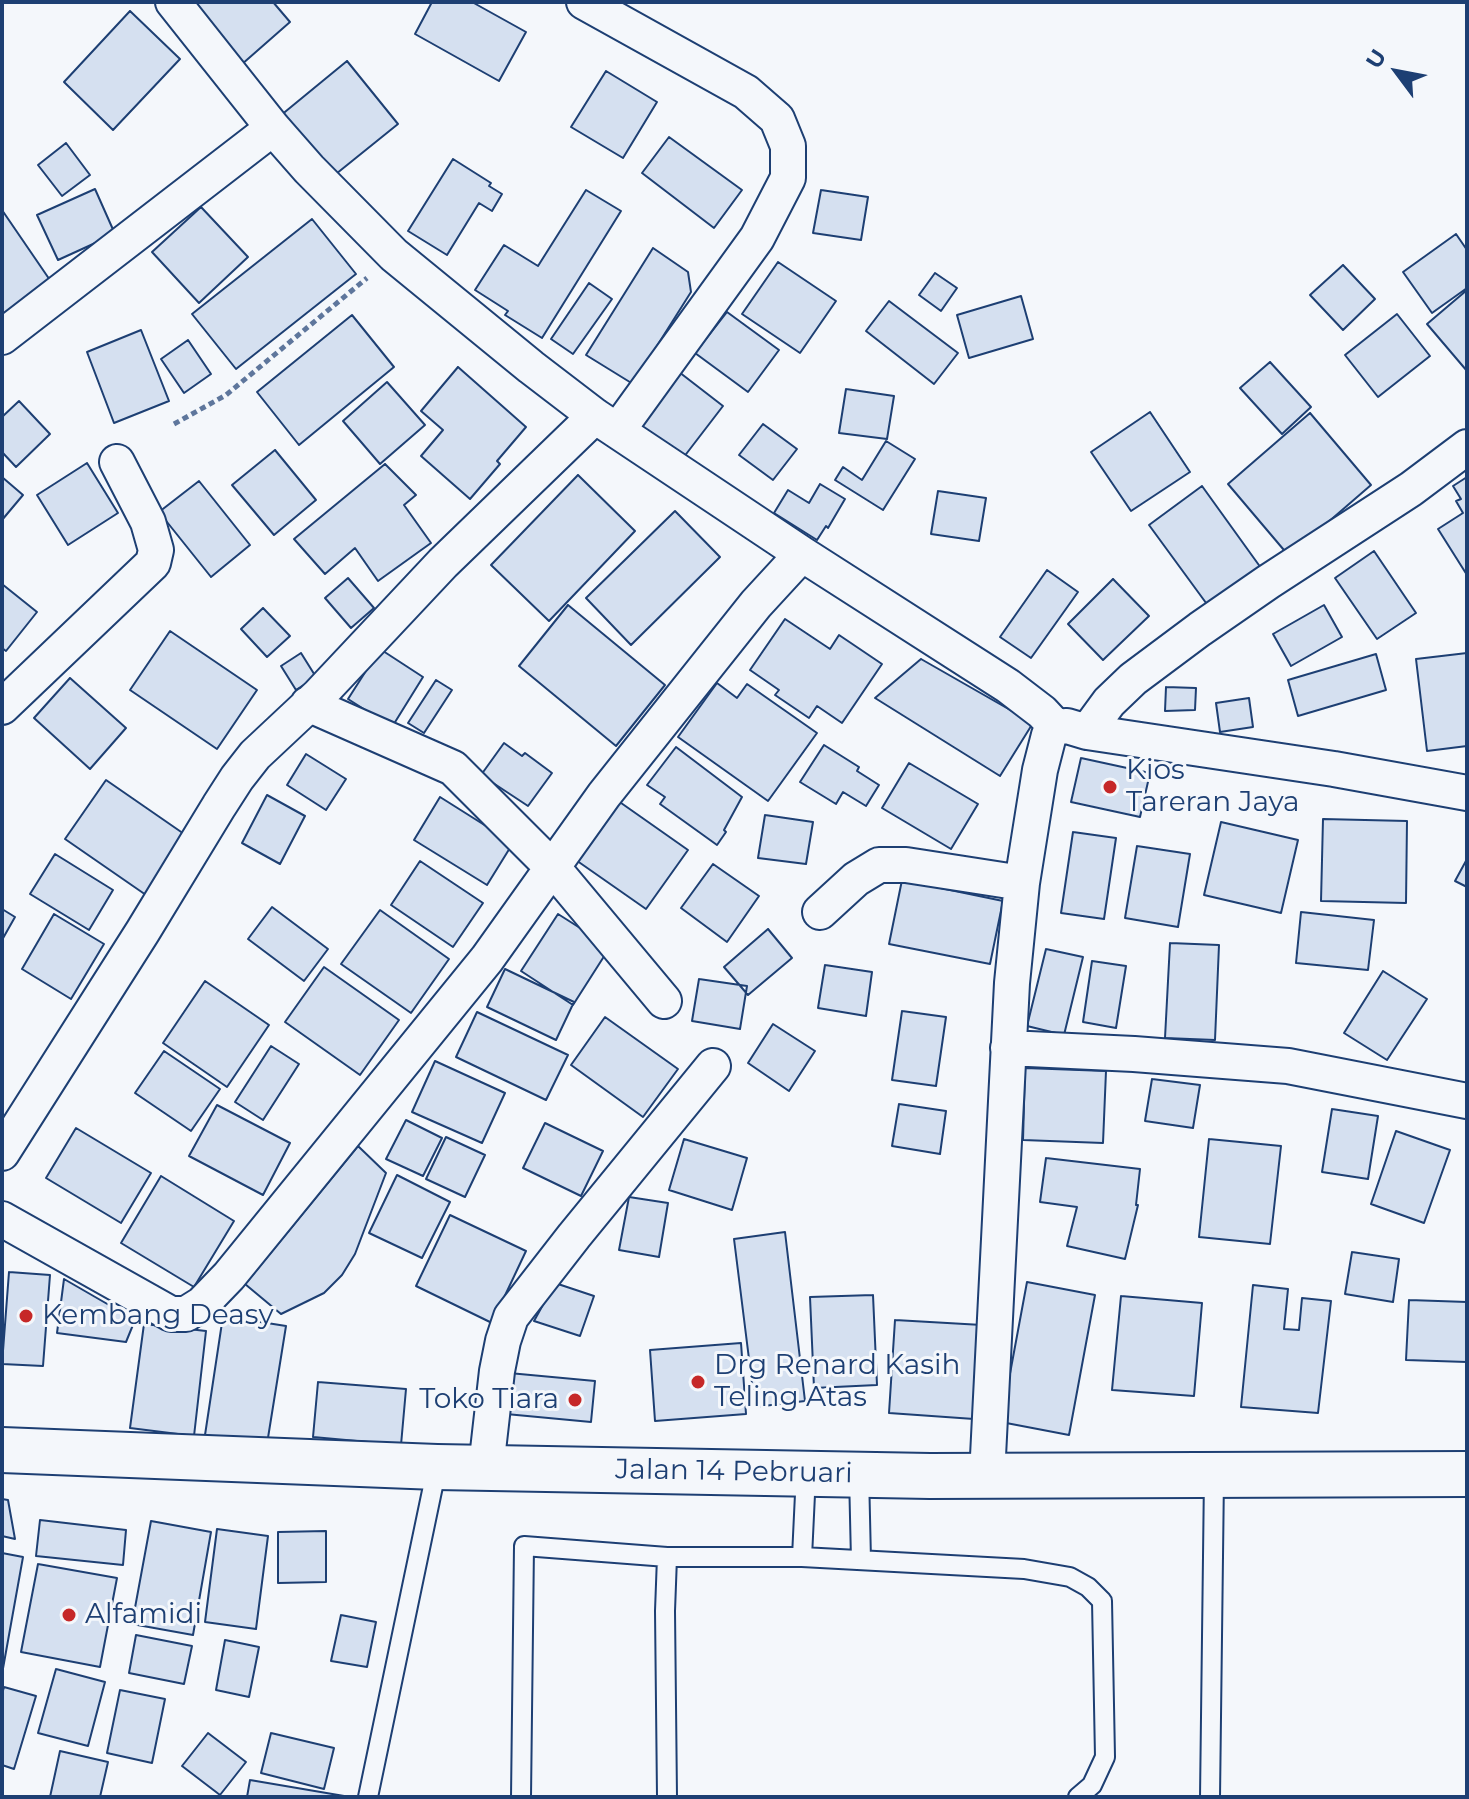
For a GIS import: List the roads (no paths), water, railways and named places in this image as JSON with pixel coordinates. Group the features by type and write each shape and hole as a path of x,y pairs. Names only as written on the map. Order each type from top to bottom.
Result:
{"main road":[{"name":"Jalan 14 Pebruari","path":"2,1450 486,1468 987,1476 1467,1474"}],"street":[{"path":"173,2 309,169 394,255 531,367 607,423 802,554 1008,686 1042,712 1072,729 1334,769 1467,793"},
{"path":"2,1153 237,778 255,755 443,563 607,423 757,238 788,178 788,146 777,119 746,92 584,2"},
{"path":"2,337 273,128"},
{"path":"987,1476 1008,1048 1022,883 1040,770 1049,735 1072,729 1200,629 1411,489 1467,447"},
{"path":"2,707 153,563 156,550 148,522 117,462"},
{"path":"2,1219 171,1314 186,1314 202,1304 229,1276 445,1012 487,959 604,795 756,604 802,554"},
{"path":"308,704 453,768 553,868 664,1001"},
{"path":"820,912 856,879 879,865 906,865 1022,883"},
{"path":"1008,1048 1288,1066 1467,1101"},
{"path":"486,1468 497,1371 511,1317 713,1066"}],"lane":[{"path":"368,1797 437,1467"},
{"path":"802,1557 806,1473"},
{"path":"859,1474 861,1560"},
{"path":"1210,1797 1214,1476"},
{"path":"521,1797 524,1546 667,1557 802,1557 1024,1569 1070,1577 1088,1587 1102,1601 1105,1757 1092,1785 1078,1797"},
{"path":"667,1557 667,1797"}],"place":[{"name":"Kios Tareran Jaya","path":"1110,787"},
{"name":"Kembang Deasy","path":"26,1316"},
{"name":"Drg Renard Kasih Teling Atas","path":"698,1382"},
{"name":"Toko Tiara","path":"575,1400"},
{"name":"Alfamidi","path":"69,1615"}]}
